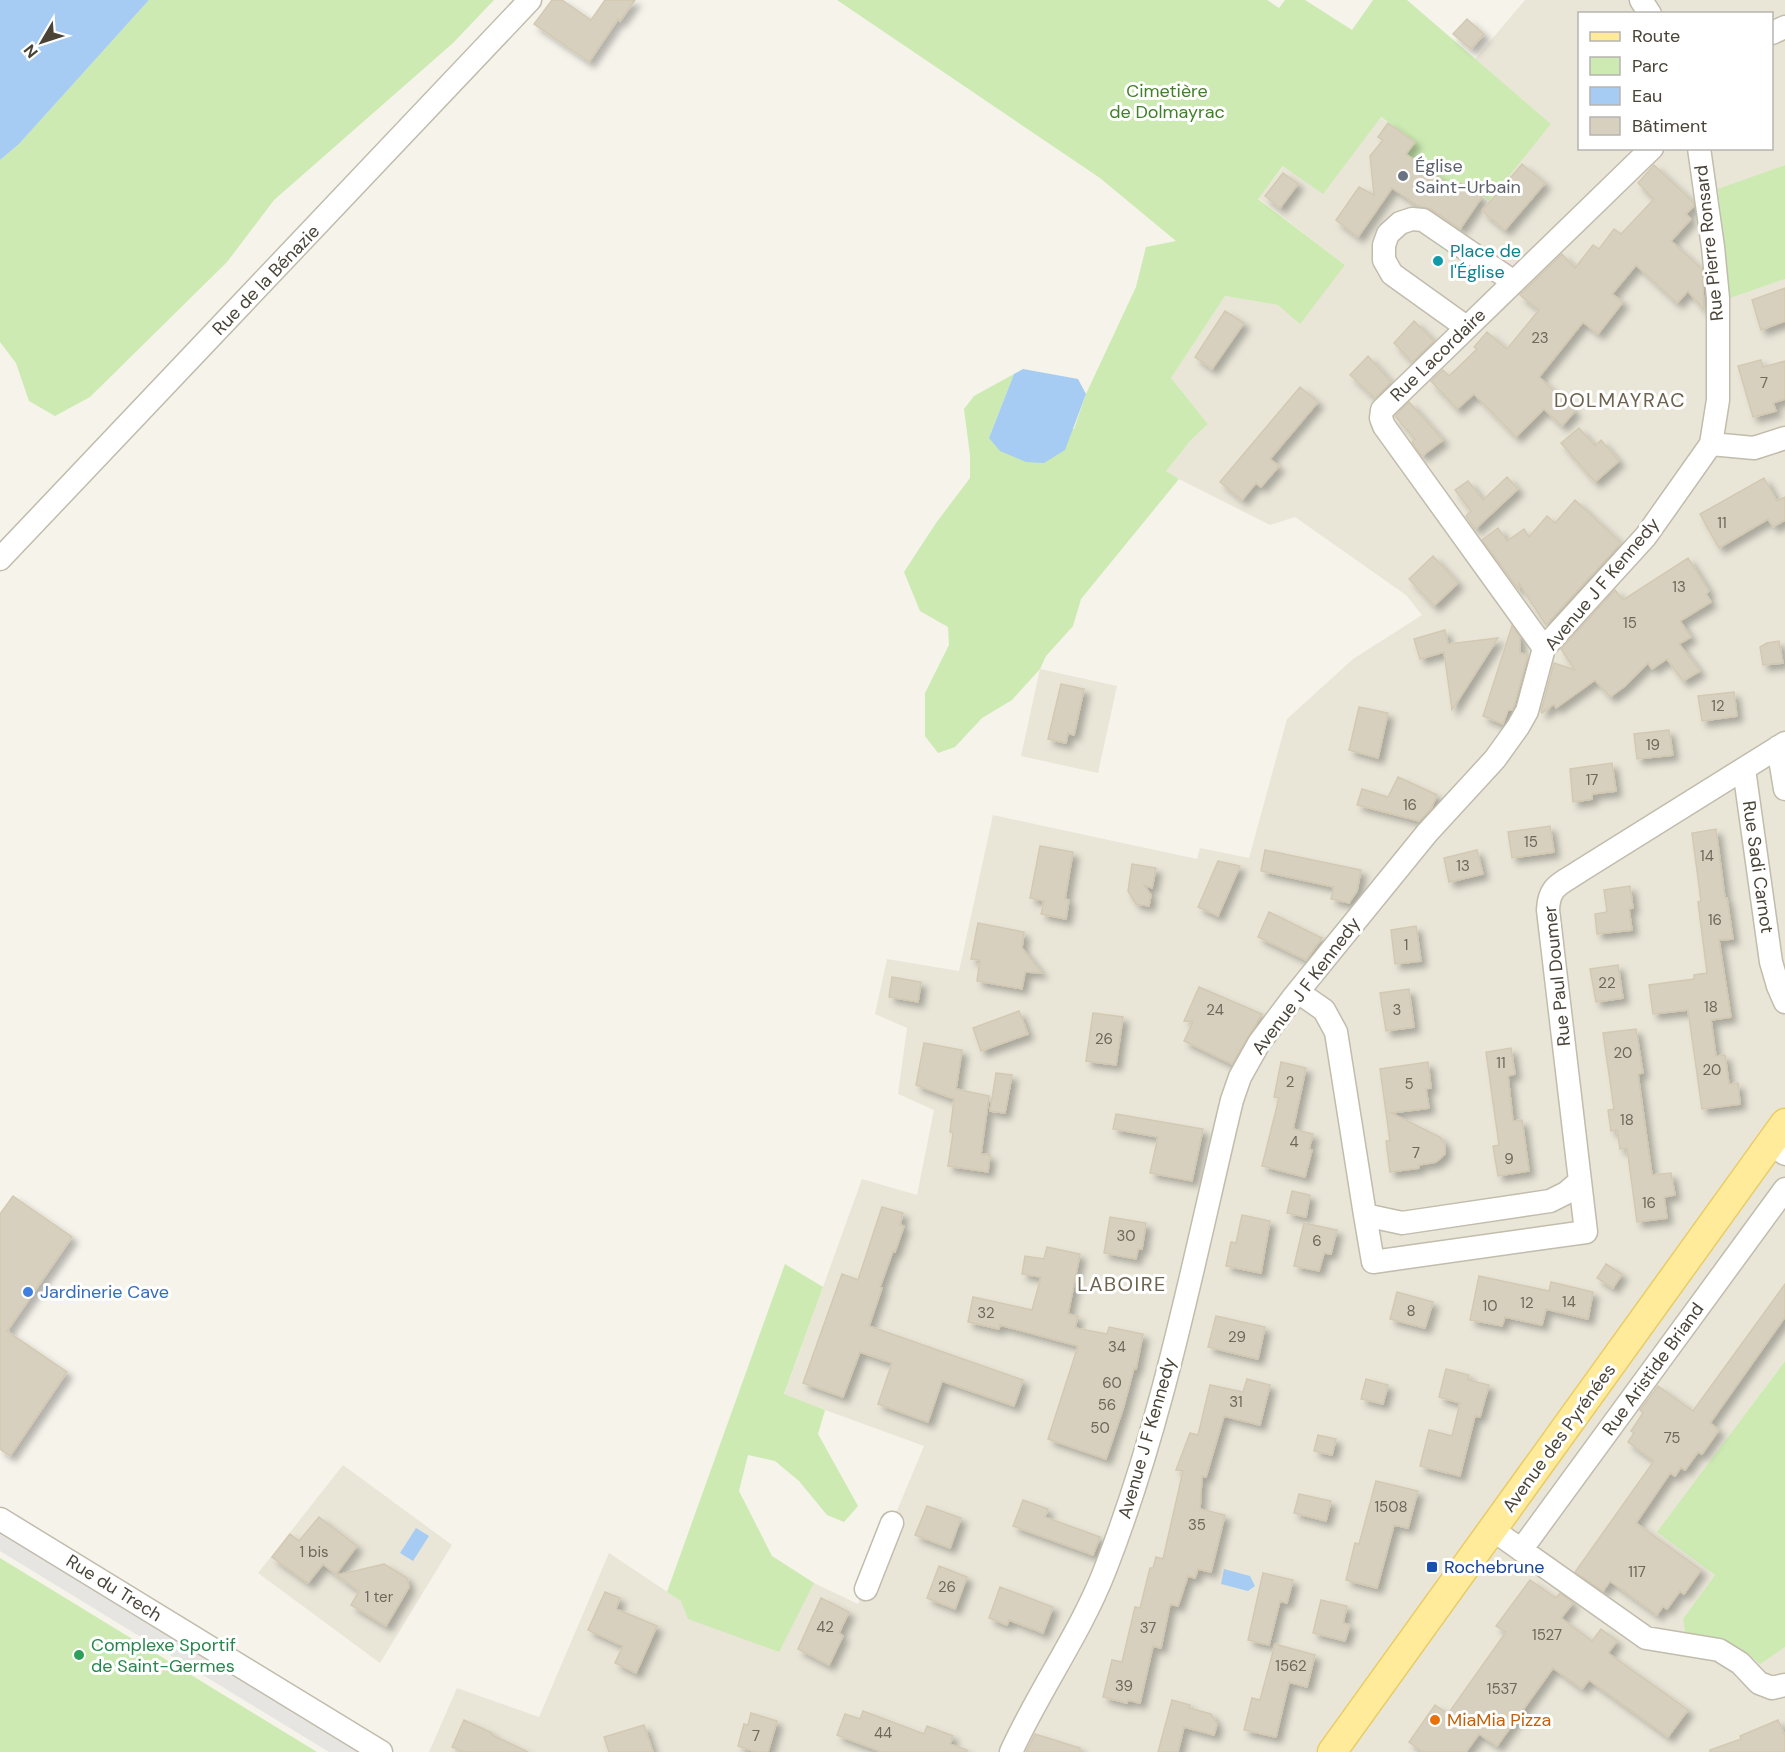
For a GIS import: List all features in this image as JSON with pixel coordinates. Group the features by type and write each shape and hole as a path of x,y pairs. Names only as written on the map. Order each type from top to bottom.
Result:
{"main road":[{"name":"Avenue des Pyrénées","path":"1332,1752 1780,1140"}],"street":[{"name":"Rue de la Bénazie","path":"0,559 530,0"},
{"name":"Rue Lacordaire","path":"1544,648 1384,426 1381,418 1382,410 1650,150"},
{"name":"Rue Pierre Ronsard","path":"1699,150 1718,298 1719,399 1711,444"},
{"path":"1466,327 1392,274 1384,260 1384,245 1388,234 1400,223 1412,219 1424,220 1514,282"},
{"path":"1711,444 1754,448 1785,438"},
{"name":"Avenue J F Kennedy","path":"1011,1752 1083,1618 1104,1572 1148,1447 1232,1101 1240,1077 1259,1043 1298,992 1427,834 1507,744 1527,711 1544,648 1646,536 1711,444"},
{"path":"1744,768 1782,745 1785,789"},
{"name":"Rue Paul Doumer","path":"1298,992 1324,1010 1336,1032 1373,1262 1586,1232 1548,910 1549,897 1555,888 1580,871 1744,768"},
{"name":"Rue Sadi Carnot","path":"1744,768 1771,962 1785,1002"},
{"path":"1365,1215 1402,1223 1535,1205 1566,1193 1580,1181"},
{"name":"Rue Aristide Briand","path":"1521,1550 1785,1189"},
{"name":"Rue du Trech","path":"0,1519 381,1752"},
{"path":"866,1589 892,1523"},
{"path":"1493,1530 1646,1638 1719,1650 1740,1664 1759,1683 1772,1688 1785,1685"}],"shaded area":[{"path":"1525,0 1785,0 1785,165 1718,190 1731,297 1785,279 1785,1361 1658,1532 1715,1575 1683,1619 1685,1633 1717,1636 1735,1645 1760,1663 1785,1647 1785,1752 429,1752 457,1688 539,1717 609,1553 681,1601 778,1652 814,1583 858,1604 924,1446 784,1395 862,1179 917,1195 934,1110 898,1094 907,1028 875,1014 887,959 959,971 993,815 1197,859 1200,848 1249,858 1287,719 1353,659 1422,615 1406,595 1295,517 1270,525 1165,472 1191,440 1208,424 1171,378 1225,296 1278,305 1345,265 1258,198 1284,166 1323,193 1380,117 1415,142 1407,154 1456,189 1460,183 1488,201 1551,124 1475,59"},
{"path":"1040,669 1117,686 1098,773 1021,756"},
{"path":"343,1465 452,1545 380,1663 258,1573"},
{"path":"0,1533 358,1752 329,1752 0,1551"}],"green space":[{"path":"149,0 494,0 453,43 274,200 227,262 90,397 55,416 29,401 16,363 0,342 0,160 19,144"},
{"name":"Cimetière de Dolmayrac","path":"837,0 1267,0 1279,8 1285,0 1305,0 1352,30 1373,0 1407,0 1551,124 1489,201 1483,196 1475,207 1460,183 1456,189 1406,154 1414,141 1381,117 1323,194 1283,166 1258,199 1345,265 1300,324 1278,305 1225,296 1171,378 1208,424 1191,440 1166,471 1179,479 1081,599 1073,626 1046,656 1040,669 1012,700 982,718 955,747 938,753 925,736 925,693 949,645 948,627 920,611 904,572 936,523 970,478 970,455 964,409 974,396 1014,374 989,438 1074,429 1086,394 1136,287 1146,247 1176,241 1100,178"},
{"path":"1785,165 1785,279 1730,298 1718,189"},
{"path":"785,1264 823,1287 784,1394 825,1410 818,1434 858,1506 844,1522 827,1515 799,1481 775,1461 748,1455 739,1491 772,1556 814,1583 779,1652 688,1619 681,1601 667,1592"},
{"path":"1785,1361 1785,1647 1760,1664 1733,1644 1717,1638 1685,1633 1683,1619 1715,1575 1657,1532"},
{"name":"Complexe Sportif de Saint-Germes","path":"0,1558 317,1752 0,1752"}],"water":[{"path":"0,0 149,0 19,144 0,160"},
{"path":"1023,369 1078,379 1086,394 1065,450 1044,463 1026,462 1000,451 989,438 1014,374"},
{"path":"416,1528 429,1536 413,1561 400,1553"},
{"path":"1224,1569 1250,1576 1255,1586 1248,1591 1221,1584"}],"building":[{"path":"552,0 562,0 591,20 605,0 635,0 620,21 618,19 589,62 534,24"},
{"path":"1467,19 1484,34 1471,49 1453,34"},
{"name":"Église Saint-Urbain","path":"1388,123 1415,142 1406,154 1456,189 1460,183 1482,197 1460,229 1431,209 1419,206 1392,188 1358,237 1336,220 1359,187 1374,195 1370,156 1383,140 1378,137"},
{"path":"1522,164 1545,183 1505,230 1482,211"},
{"path":"1654,165 1693,202 1694,206 1686,214 1691,219 1671,241 1702,269 1704,310 1688,291 1677,303 1636,265 1612,294 1623,302 1598,334 1583,322 1539,377 1575,411 1562,426 1544,409 1516,437 1474,394 1457,409 1431,381 1443,370 1449,376 1477,349 1474,347 1487,332 1507,349 1539,310 1520,295 1562,254 1575,268 1593,245 1599,249 1614,229 1621,234 1654,199 1638,183"},
{"path":"1283,173 1298,184 1280,208 1265,196"},
{"path":"1785,288 1785,321 1761,330 1752,300"},
{"path":"1225,311 1244,323 1212,369 1195,357"},
{"path":"1414,321 1434,341 1412,362 1394,343"},
{"path":"1368,356 1391,382 1375,398 1350,375"},
{"path":"1761,360 1763,367 1785,361 1785,399 1773,403 1776,411 1753,417 1738,366"},
{"path":"1300,387 1318,402 1270,459 1279,466 1261,487 1256,483 1242,500 1220,482"},
{"path":"1409,402 1443,440 1422,456 1412,442 1415,439 1395,416"},
{"path":"1579,428 1595,446 1601,440 1619,461 1595,482 1561,443"},
{"path":"1507,477 1518,489 1475,529 1466,516 1471,511 1455,490 1468,481 1483,500"},
{"path":"1764,478 1777,501 1785,497 1785,520 1773,527 1768,519 1719,548 1700,514"},
{"path":"1575,500 1621,543 1546,625 1519,583 1519,590 1482,540 1498,528 1507,541 1524,529 1529,537 1547,516 1555,523"},
{"path":"1433,556 1458,583 1434,606 1409,579"},
{"path":"1688,558 1709,591 1706,594 1711,602 1680,621 1691,637 1679,644 1700,671 1683,681 1667,659 1652,669 1648,663 1625,686 1610,697 1595,680 1556,708 1554,704 1542,713 1554,663 1575,670 1561,649 1615,590 1623,600"},
{"path":"1512,626 1520,637 1520,653 1528,655 1514,706 1512,710 1508,710 1503,724 1483,716"},
{"path":"1445,630 1448,644 1498,638 1452,710 1444,652 1420,659 1414,639"},
{"path":"1779,641 1783,663 1763,665 1760,647"},
{"path":"1061,684 1084,689 1074,735 1068,733 1066,743 1048,739"},
{"path":"1734,692 1737,716 1702,721 1698,696"},
{"path":"1359,707 1388,713 1378,758 1349,750"},
{"path":"1669,730 1673,755 1637,759 1634,734"},
{"path":"1612,763 1616,791 1592,794 1592,799 1573,802 1570,769"},
{"path":"1398,777 1437,795 1431,809 1419,821 1357,805 1362,789 1388,797"},
{"path":"1550,826 1554,852 1512,858 1508,832"},
{"path":"1716,829 1733,939 1719,940 1731,1017 1711,1020 1716,1056 1725,1055 1729,1084 1738,1083 1740,1104 1702,1109 1688,1010 1653,1014 1649,985 1694,979 1694,975 1707,973 1692,833"},
{"path":"1040,846 1073,852 1065,899 1069,900 1066,919 1041,914 1044,901 1030,898"},
{"path":"1265,850 1361,870 1357,891 1349,903 1331,899 1334,887 1261,871"},
{"path":"1477,850 1483,874 1449,882 1444,858"},
{"path":"1218,861 1240,866 1218,916 1198,907"},
{"path":"1132,864 1156,868 1152,888 1144,885 1151,895 1149,906 1136,904 1128,891"},
{"path":"1630,886 1633,908 1629,909 1632,930 1597,934 1595,914 1607,912 1604,890"},
{"path":"1269,912 1322,938 1306,960 1258,937"},
{"path":"978,923 1024,932 1022,948 1042,973 1025,972 1022,989 977,981 980,960 971,959"},
{"path":"1416,926 1421,961 1395,964 1391,930"},
{"path":"1618,965 1623,998 1596,1002 1590,969"},
{"path":"892,977 921,982 918,1002 889,997"},
{"path":"1199,987 1262,1014 1232,1064 1184,1041 1193,1022 1184,1021"},
{"path":"1409,989 1414,1027 1386,1031 1380,993"},
{"path":"1019,1011 1028,1034 981,1051 973,1028"},
{"path":"1093,1013 1123,1017 1116,1065 1086,1061"},
{"path":"1636,1029 1643,1073 1638,1074 1652,1175 1671,1173 1675,1195 1664,1197 1667,1218 1637,1222 1627,1148 1620,1149 1617,1130 1611,1131 1608,1110 1614,1109 1603,1033"},
{"path":"924,1043 962,1050 956,1089 989,1096 981,1154 990,1155 988,1172 948,1166 953,1133 950,1132 954,1099 916,1085"},
{"path":"1511,1048 1515,1074 1508,1076 1513,1121 1522,1120 1529,1171 1498,1176 1493,1146 1499,1145 1486,1052"},
{"path":"1281,1062 1306,1068 1293,1129 1313,1134 1309,1149 1312,1150 1305,1177 1262,1166 1279,1098 1274,1097"},
{"path":"1428,1062 1431,1088 1426,1089 1429,1108 1391,1113 1440,1137 1445,1144 1445,1154 1436,1162 1419,1165 1419,1168 1390,1172 1386,1141 1390,1141 1380,1069"},
{"path":"996,1073 1012,1075 1005,1113 990,1111"},
{"path":"1116,1114 1203,1129 1192,1181 1150,1173 1158,1137 1113,1129"},
{"path":"1292,1191 1310,1195 1306,1217 1287,1213"},
{"path":"13,1196 72,1237 7,1331 67,1372 10,1456 0,1449 0,1214"},
{"path":"882,1207 903,1213 900,1225 904,1226 880,1287 882,1288 869,1326 1023,1380 1014,1406 942,1381 928,1422 878,1404 892,1363 860,1352 843,1397 803,1383 842,1274 858,1280"},
{"path":"1242,1215 1270,1221 1261,1273 1226,1266 1231,1242 1236,1243"},
{"path":"1110,1217 1146,1223 1142,1249 1138,1249 1136,1259 1104,1253"},
{"path":"1304,1223 1337,1230 1331,1254 1324,1253 1319,1271 1294,1266"},
{"path":"1047,1247 1080,1254 1068,1314 1078,1316 1075,1328 1107,1334 1109,1327 1143,1334 1136,1369 1134,1368 1106,1459 1048,1439 1078,1346 1000,1325 999,1329 968,1322 973,1297 1032,1310 1041,1277 1022,1274 1025,1256 1044,1259"},
{"path":"1606,1264 1622,1274 1613,1288 1597,1278"},
{"path":"1479,1276 1549,1291 1551,1282 1593,1292 1588,1319 1546,1309 1542,1325 1505,1317 1502,1326 1470,1320"},
{"path":"1785,1284 1785,1317 1710,1423 1719,1430 1702,1454 1698,1452 1685,1470 1681,1467 1675,1476 1670,1473 1636,1523 1701,1570 1684,1594 1680,1591 1667,1609 1663,1606 1657,1615 1610,1581 1603,1591 1575,1572 1654,1461 1628,1442 1634,1433 1631,1431 1643,1413 1640,1410 1658,1386 1693,1411"},
{"path":"1397,1292 1433,1302 1425,1328 1390,1319"},
{"path":"1216,1316 1265,1327 1258,1359 1208,1347"},
{"path":"1446,1369 1469,1375 1468,1380 1489,1385 1480,1417 1475,1416 1460,1476 1420,1466 1429,1430 1452,1436 1460,1403 1439,1397"},
{"path":"1247,1379 1270,1385 1260,1425 1224,1416 1206,1477 1202,1476 1200,1509 1225,1515 1211,1572 1198,1569 1195,1578 1188,1576 1178,1606 1170,1604 1161,1648 1153,1646 1140,1703 1128,1700 1127,1703 1103,1697 1112,1660 1122,1662 1135,1607 1140,1608 1150,1568 1153,1568 1156,1557 1163,1559 1183,1471 1176,1470 1190,1433 1198,1435 1210,1385 1243,1392"},
{"path":"1366,1379 1388,1385 1383,1404 1361,1399"},
{"path":"1318,1435 1336,1439 1332,1455 1314,1451"},
{"path":"1376,1481 1418,1491 1408,1528 1394,1525 1377,1588 1346,1580 1355,1543 1359,1544"},
{"path":"1299,1494 1331,1501 1326,1521 1294,1513"},
{"path":"1023,1500 1048,1509 1045,1517 1100,1537 1093,1555 1013,1526"},
{"path":"927,1506 961,1518 950,1548 915,1535"},
{"path":"319,1517 357,1546 336,1574 323,1564 308,1583 272,1557 290,1534 299,1541"},
{"path":"384,1564 407,1578 409,1587 386,1626 351,1605 359,1591 337,1575"},
{"path":"939,1566 967,1577 955,1609 927,1598"},
{"path":"1263,1573 1293,1580 1287,1603 1280,1601 1269,1645 1248,1640"},
{"path":"1530,1580 1556,1598 1560,1593 1573,1603 1561,1618 1592,1641 1601,1629 1617,1641 1608,1653 1688,1710 1668,1737 1589,1680 1582,1689 1553,1668 1497,1746 1479,1734 1466,1752 1423,1752 1409,1742 1435,1705 1448,1714 1506,1632 1496,1626"},
{"path":"1000,1587 1053,1607 1043,1633 1009,1620 1007,1625 989,1618"},
{"path":"605,1592 620,1598 616,1609 657,1626 636,1673 615,1663 623,1646 588,1630"},
{"path":"821,1598 849,1612 839,1633 843,1636 829,1665 798,1649"},
{"path":"1321,1600 1347,1606 1343,1623 1350,1625 1345,1641 1313,1633"},
{"path":"1275,1644 1315,1655 1307,1687 1289,1682 1276,1737 1244,1730 1252,1698 1260,1700"},
{"path":"1172,1700 1211,1714 1217,1724 1214,1735 1184,1727 1178,1752 1158,1752"},
{"path":"863,1711 924,1734 927,1726 953,1736 950,1744 967,1750 967,1752 882,1752 837,1735 845,1714 860,1719"},
{"path":"751,1713 777,1721 768,1752 756,1752 738,1746 744,1724 748,1725"},
{"path":"464,1720 528,1752 464,1752 452,1747"},
{"path":"1778,1720 1785,1736 1785,1752 1710,1752 1710,1750 1741,1739 1740,1736"},
{"path":"644,1725 653,1752 609,1752 604,1737"},
{"path":"1035,1734 1080,1748 1080,1752 1026,1752"}],"place":[{"name":"Église Saint-Urbain","path":"1403,176"},
{"name":"Place de l'Église","path":"1438,261"},
{"name":"Jardinerie Cave","path":"28,1292"},
{"name":"Rochebrune","path":"1432,1567"},
{"name":"Complexe Sportif de Saint-Germes","path":"79,1655"},
{"name":"MiaMia Pizza","path":"1435,1720"}],"district":[{"name":"DOLMAYRAC","path":"1620,400"},
{"name":"LABOIRE","path":"1122,1284"}]}
